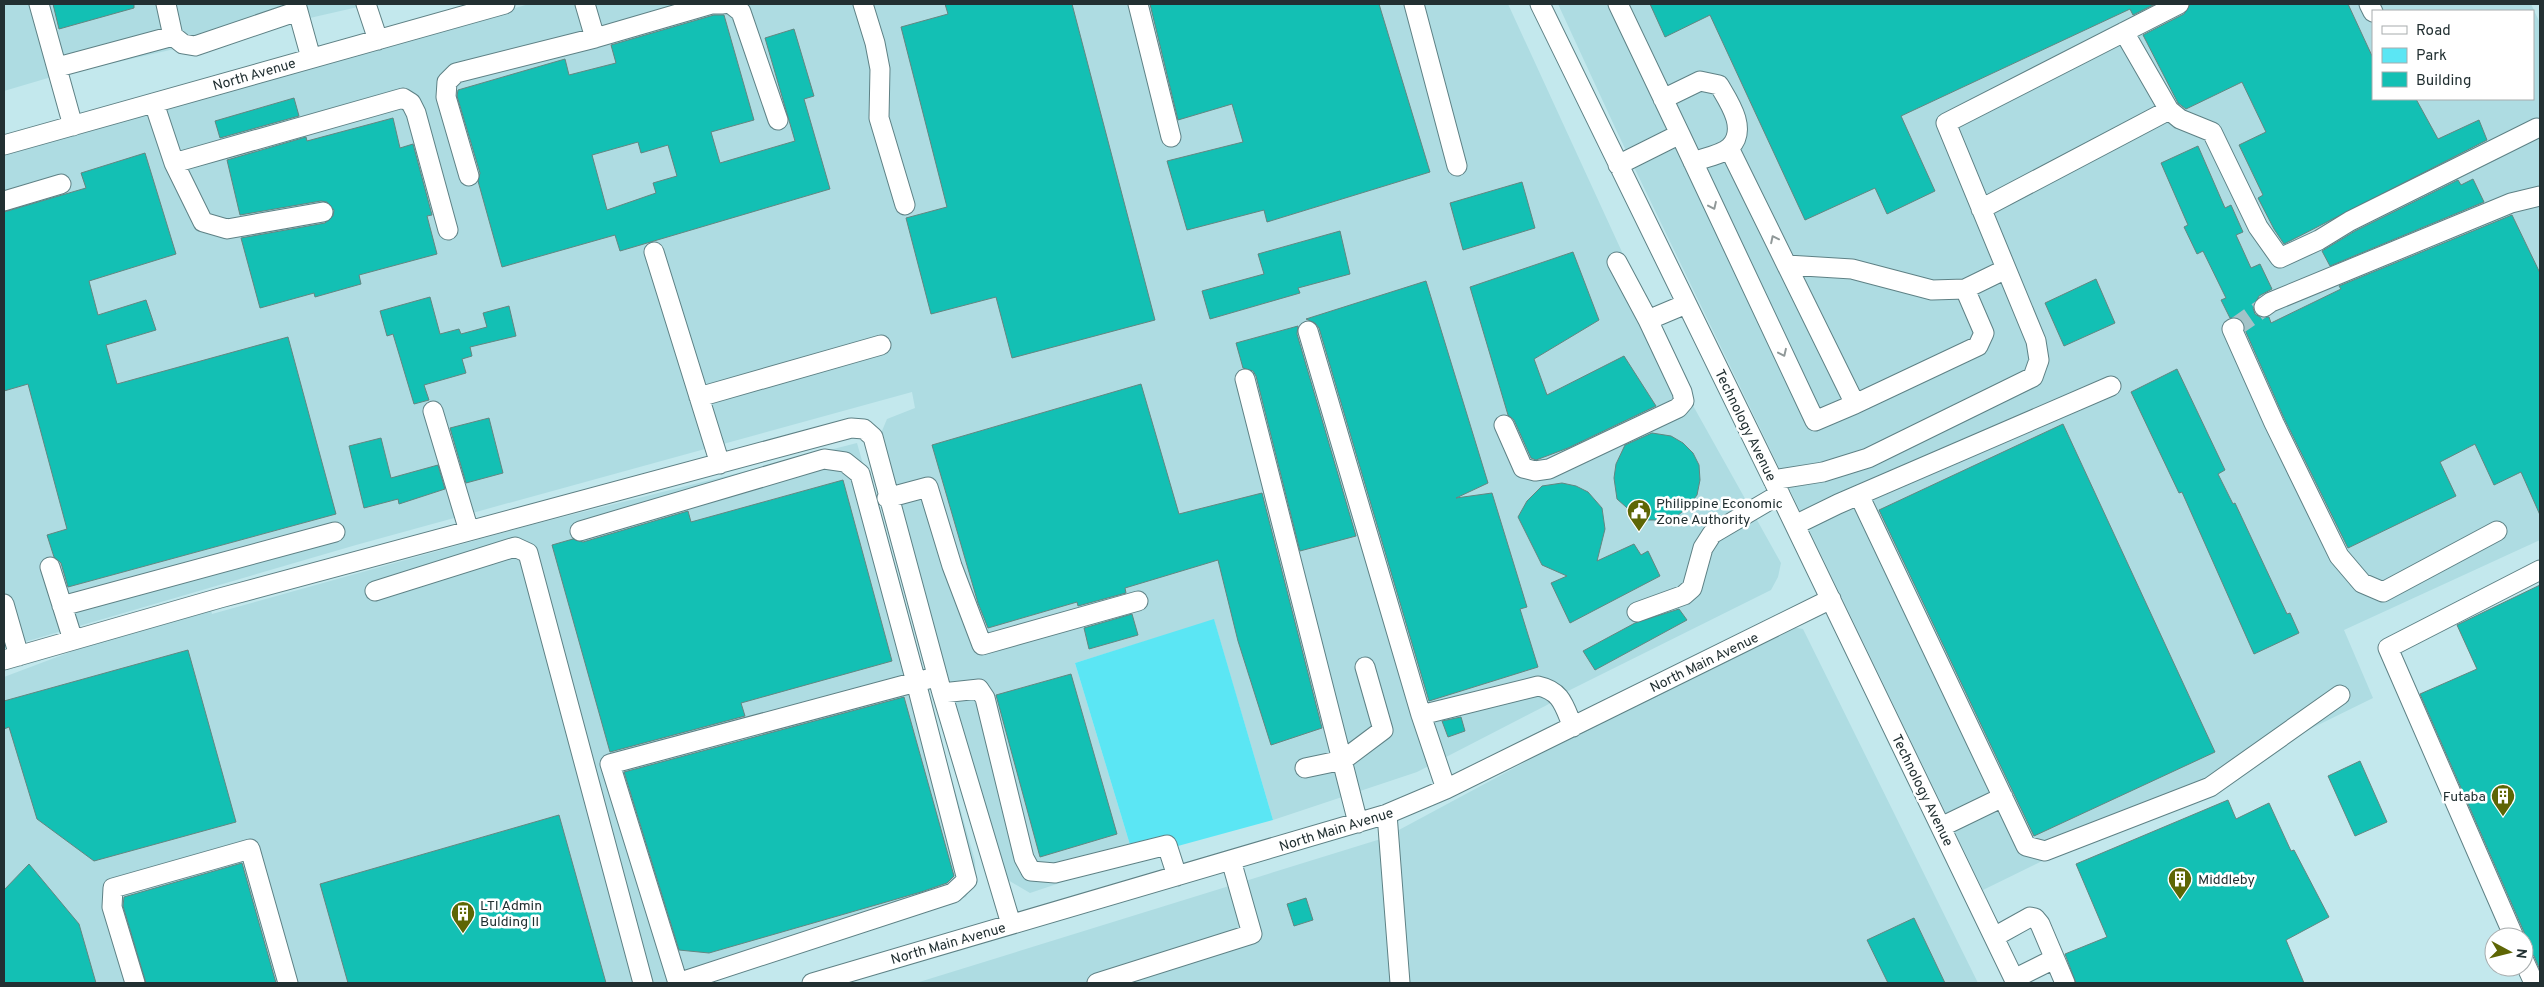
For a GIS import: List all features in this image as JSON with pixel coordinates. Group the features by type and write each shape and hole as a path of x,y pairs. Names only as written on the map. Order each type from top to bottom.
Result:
{"street":[{"path":"39,4 73,126"},
{"path":"166,4 173,36 183,44 195,46 297,7 311,58"},
{"path":"366,4 378,40"},
{"name":"North Avenue","path":"4,145 505,4"},
{"path":"585,4 595,38"},
{"path":"469,176 446,96 446,82 456,73 595,38 712,4 723,4"},
{"path":"731,4 741,12 778,120"},
{"path":"863,4 875,43 880,69 879,118 905,205"},
{"path":"1138,4 1171,137"},
{"path":"1414,4 1456,166"},
{"name":"Technology Avenue","path":"1540,4 1796,525 2015,981"},
{"path":"1618,4 1815,421 1978,346 1984,333 1965,289"},
{"path":"1637,612 1684,595 1692,588 1703,548 1712,534 1777,487 1868,458 2033,377 2039,360 2036,341 1946,123 2179,4"},
{"path":"2124,32 2169,110 2180,119 2212,132 2258,227 2280,258 2319,240 2350,221 2537,128"},
{"path":"58,67 173,36"},
{"path":"1663,99 1700,81 1719,85 1735,113 1737,135 1729,148 1693,162"},
{"path":"174,163 403,98 410,103 416,113 448,230"},
{"path":"154,102 174,163 202,222 226,228 323,212"},
{"path":"1981,209 2169,110"},
{"path":"1618,164 1680,134"},
{"path":"1729,148 1855,404"},
{"path":"4,201 61,184"},
{"path":"2264,307 2271,302 2511,203 2540,196"},
{"path":"654,252 720,464"},
{"path":"1504,425 1523,468 1535,471 1549,469 1678,408 1684,401 1682,392 1648,320 1617,262"},
{"path":"1787,264 1852,269 1932,290 1965,289 2006,269"},
{"path":"1648,320 1686,304"},
{"path":"2234,328 2232,330 2274,423 2340,556 2362,583 2383,592 2496,531"},
{"path":"1308,331 1420,715 1446,789"},
{"path":"699,397 881,345"},
{"path":"1245,379 1358,823"},
{"path":"1796,525 1859,495 2111,386"},
{"path":"433,411 469,531"},
{"path":"4,604 11,658 230,595 851,428 864,429 873,437 940,685 1012,924"},
{"path":"580,531 824,459 845,462 860,474 916,682 967,880 952,894 691,981 678,983 610,764 916,682 979,689 985,698 1024,858 1031,871 1055,873 1167,845 1177,876"},
{"path":"888,498 928,487 952,566 982,645 1138,600"},
{"path":"1859,495 2026,846 2045,851 2210,787 2340,695"},
{"path":"62,606 335,532"},
{"path":"375,591 515,547 528,553 643,983"},
{"path":"50,567 73,640"},
{"path":"2510,927 2388,648 2540,570"},
{"name":"North Main Avenue","path":"812,983 1387,814 1446,789 1831,599"},
{"path":"1305,768 1343,760 1383,730 1365,667"},
{"path":"1420,715 1538,686 1551,688 1562,700 1573,727"},
{"path":"1941,827 2003,797"},
{"path":"1387,814 1400,983"},
{"path":"135,983 112,907 113,888 250,849 288,983"},
{"path":"1097,983 1252,934 1231,860"},
{"path":"1994,937 2030,917 2035,918 2040,924 2065,983"},
{"path":"2015,981 2054,959"}],"shaded area":[{"path":"4,4 371,4 48,78 4,91"},
{"path":"529,4 1508,4 1691,402 1781,563 1778,577 1771,590 1568,691 1547,705 1417,772 1273,820 1214,620 1075,663 1134,858 1030,893 1003,877 879,438 887,419 915,408 912,392 356,545 4,648 4,153"},
{"path":"1558,4 2531,4 2534,10 2372,10 2372,100 2534,100 2534,10 2540,23 2540,540 2344,630 2373,698 1983,890 1619,136"},
{"path":"857,443 975,861 976,877 966,897 681,983 4,983 4,677 208,600 212,614 531,525"},
{"path":"1780,625 1803,629 1978,983 916,983 1384,838"}],"green space":[{"path":"1214,619 1273,820 1134,858 1075,663"}],"building":[{"path":"53,4 134,4 134,8 59,29"},
{"path":"945,4 1072,4 1155,320 1012,358 996,297 931,314 906,218 947,207 901,27 948,14"},
{"path":"1150,4 1379,4 1430,172 1267,222 1264,210 1187,230 1167,161 1243,142 1232,104 1178,120"},
{"path":"1650,4 2155,4 2133,15 2130,9 1901,116 1935,191 1887,214 1875,188 1805,220 1710,15 1665,37"},
{"path":"2190,4 2348,4 2372,56 2372,100 2417,100 2438,139 2479,120 2487,140 2284,244 2258,198 2263,195 2239,145 2266,132 2242,82 2186,109 2178,103 2143,35 2184,14"},
{"path":"714,15 724,15 754,120 711,132 720,163 795,141 765,38 794,29 814,96 804,99 830,189 620,251 615,235 502,267 478,181 480,173 457,96 458,90 565,59 569,75 616,63 611,45","holes":["638,142 641,153 668,145 677,176 653,183 656,193 607,210 592,155"]},
{"path":"294,98 299,116 220,138 215,121"},
{"path":"393,118 400,148 413,144 432,215 427,216 437,254 359,275 361,284 315,297 314,293 260,308 241,238 325,223 333,216 334,210 327,202 321,201 240,215 227,160 306,137 307,141"},
{"path":"2198,146 2225,208 2231,205 2243,232 2236,235 2251,268 2260,264 2272,289 2259,296 2253,308 2255,314 2260,317 2269,317 2271,323 2341,289 2339,286 2512,215 2540,273 2540,515 2521,472 2494,485 2475,444 2440,462 2456,496 2348,548 2284,418 2245,330 2244,323 2240,318 2230,318 2221,300 2226,298 2203,251 2197,254 2184,227 2188,225 2161,163"},
{"path":"145,153 176,254 89,281 98,315 146,300 156,330 106,345 117,384 288,337 336,514 68,587 61,563 54,557 47,535 67,529 28,384 4,391 4,212 86,188 81,173"},
{"path":"2473,179 2484,202 2330,266 2322,251 2355,231 2458,180 2461,185"},
{"path":"1522,182 1535,228 1463,250 1450,203"},
{"path":"1340,231 1350,274 1298,288 1300,293 1210,319 1202,291 1264,274 1258,254"},
{"path":"1573,252 1599,320 1534,359 1547,395 1624,356 1656,406 1568,448 1536,460 1531,458 1514,420 1508,415 1470,287"},
{"path":"2096,279 2115,323 2064,346 2045,303"},
{"path":"1426,281 1488,483 1456,498 1492,493 1527,607 1520,609 1538,667 1429,701 1319,328 1315,323 1306,319"},
{"path":"430,297 440,334 459,329 461,334 487,327 483,313 509,306 516,336 470,347 472,356 462,359 466,373 424,385 429,400 414,404 393,334 387,336 380,311"},
{"path":"1298,326 1297,334 1356,536 1300,551 1256,376 1253,371 1243,368 1236,343"},
{"path":"2177,369 2225,470 2218,474 2233,504 2235,503 2287,614 2290,613 2299,633 2254,654 2182,492 2179,493 2131,392"},
{"path":"1141,384 1179,514 1262,493 1322,728 1271,745 1238,641 1218,560 1125,588 1126,593 1078,606 1077,602 988,628 978,603 932,445"},
{"path":"489,418 503,473 466,483 450,428"},
{"path":"2063,424 2215,752 2034,836 1879,510"},
{"path":"1652,433 1671,436 1683,443 1693,453 1699,465 1700,480 1697,495 1688,507 1677,516 1663,520 1648,520 1634,514 1617,499 1614,478 1616,464 1625,445"},
{"path":"381,438 391,478 438,465 445,489 399,504 398,499 364,508 349,446"},
{"path":"843,480 892,661 741,703 745,716 610,752 552,545 573,539 583,542 688,511 691,522"},
{"path":"1562,483 1576,486 1588,492 1602,508 1605,529 1597,561 1634,544 1641,555 1648,551 1660,576 1570,623 1551,583 1567,576 1542,565 1518,517 1527,501 1542,486"},
{"name":"Futaba","path":"2540,585 2540,970 2534,956 2534,927 2522,927 2420,694 2477,669 2457,625"},
{"path":"1679,609 1687,620 1595,670 1583,651 1635,623"},
{"path":"1132,614 1138,635 1089,649 1084,628"},
{"path":"188,650 236,822 94,861 37,819 9,727 4,729 4,701"},
{"path":"1071,674 1117,834 1040,857 996,695"},
{"path":"904,697 954,876 947,883 921,892 709,953 679,950 624,772"},
{"path":"1461,717 1465,731 1448,737 1442,721"},
{"path":"2360,761 2387,822 2355,836 2328,776"},
{"name":"Middleby","path":"2228,800 2236,819 2269,803 2291,851 2294,850 2329,917 2286,940 2304,983 2076,983 2065,954 2107,937 2076,864"},
{"name":"LTI Admin Bulding II","path":"559,815 606,983 348,983 320,884"},
{"path":"242,863 276,983 146,983 123,906 124,897"},
{"path":"29,864 79,924 96,983 4,983 4,890"},
{"path":"1306,898 1313,920 1294,926 1287,904"},
{"path":"1914,918 1945,983 1888,983 1867,940"}],"tunnel":[{"path":"2234,328 2264,307"}],"place":[{"name":"Philippine Economic Zone Authority","path":"1639,532"},
{"name":"Futaba","path":"2503,817"},
{"name":"Middleby","path":"2180,900"},
{"name":"LTI Admin Bulding II","path":"463,934"}]}
